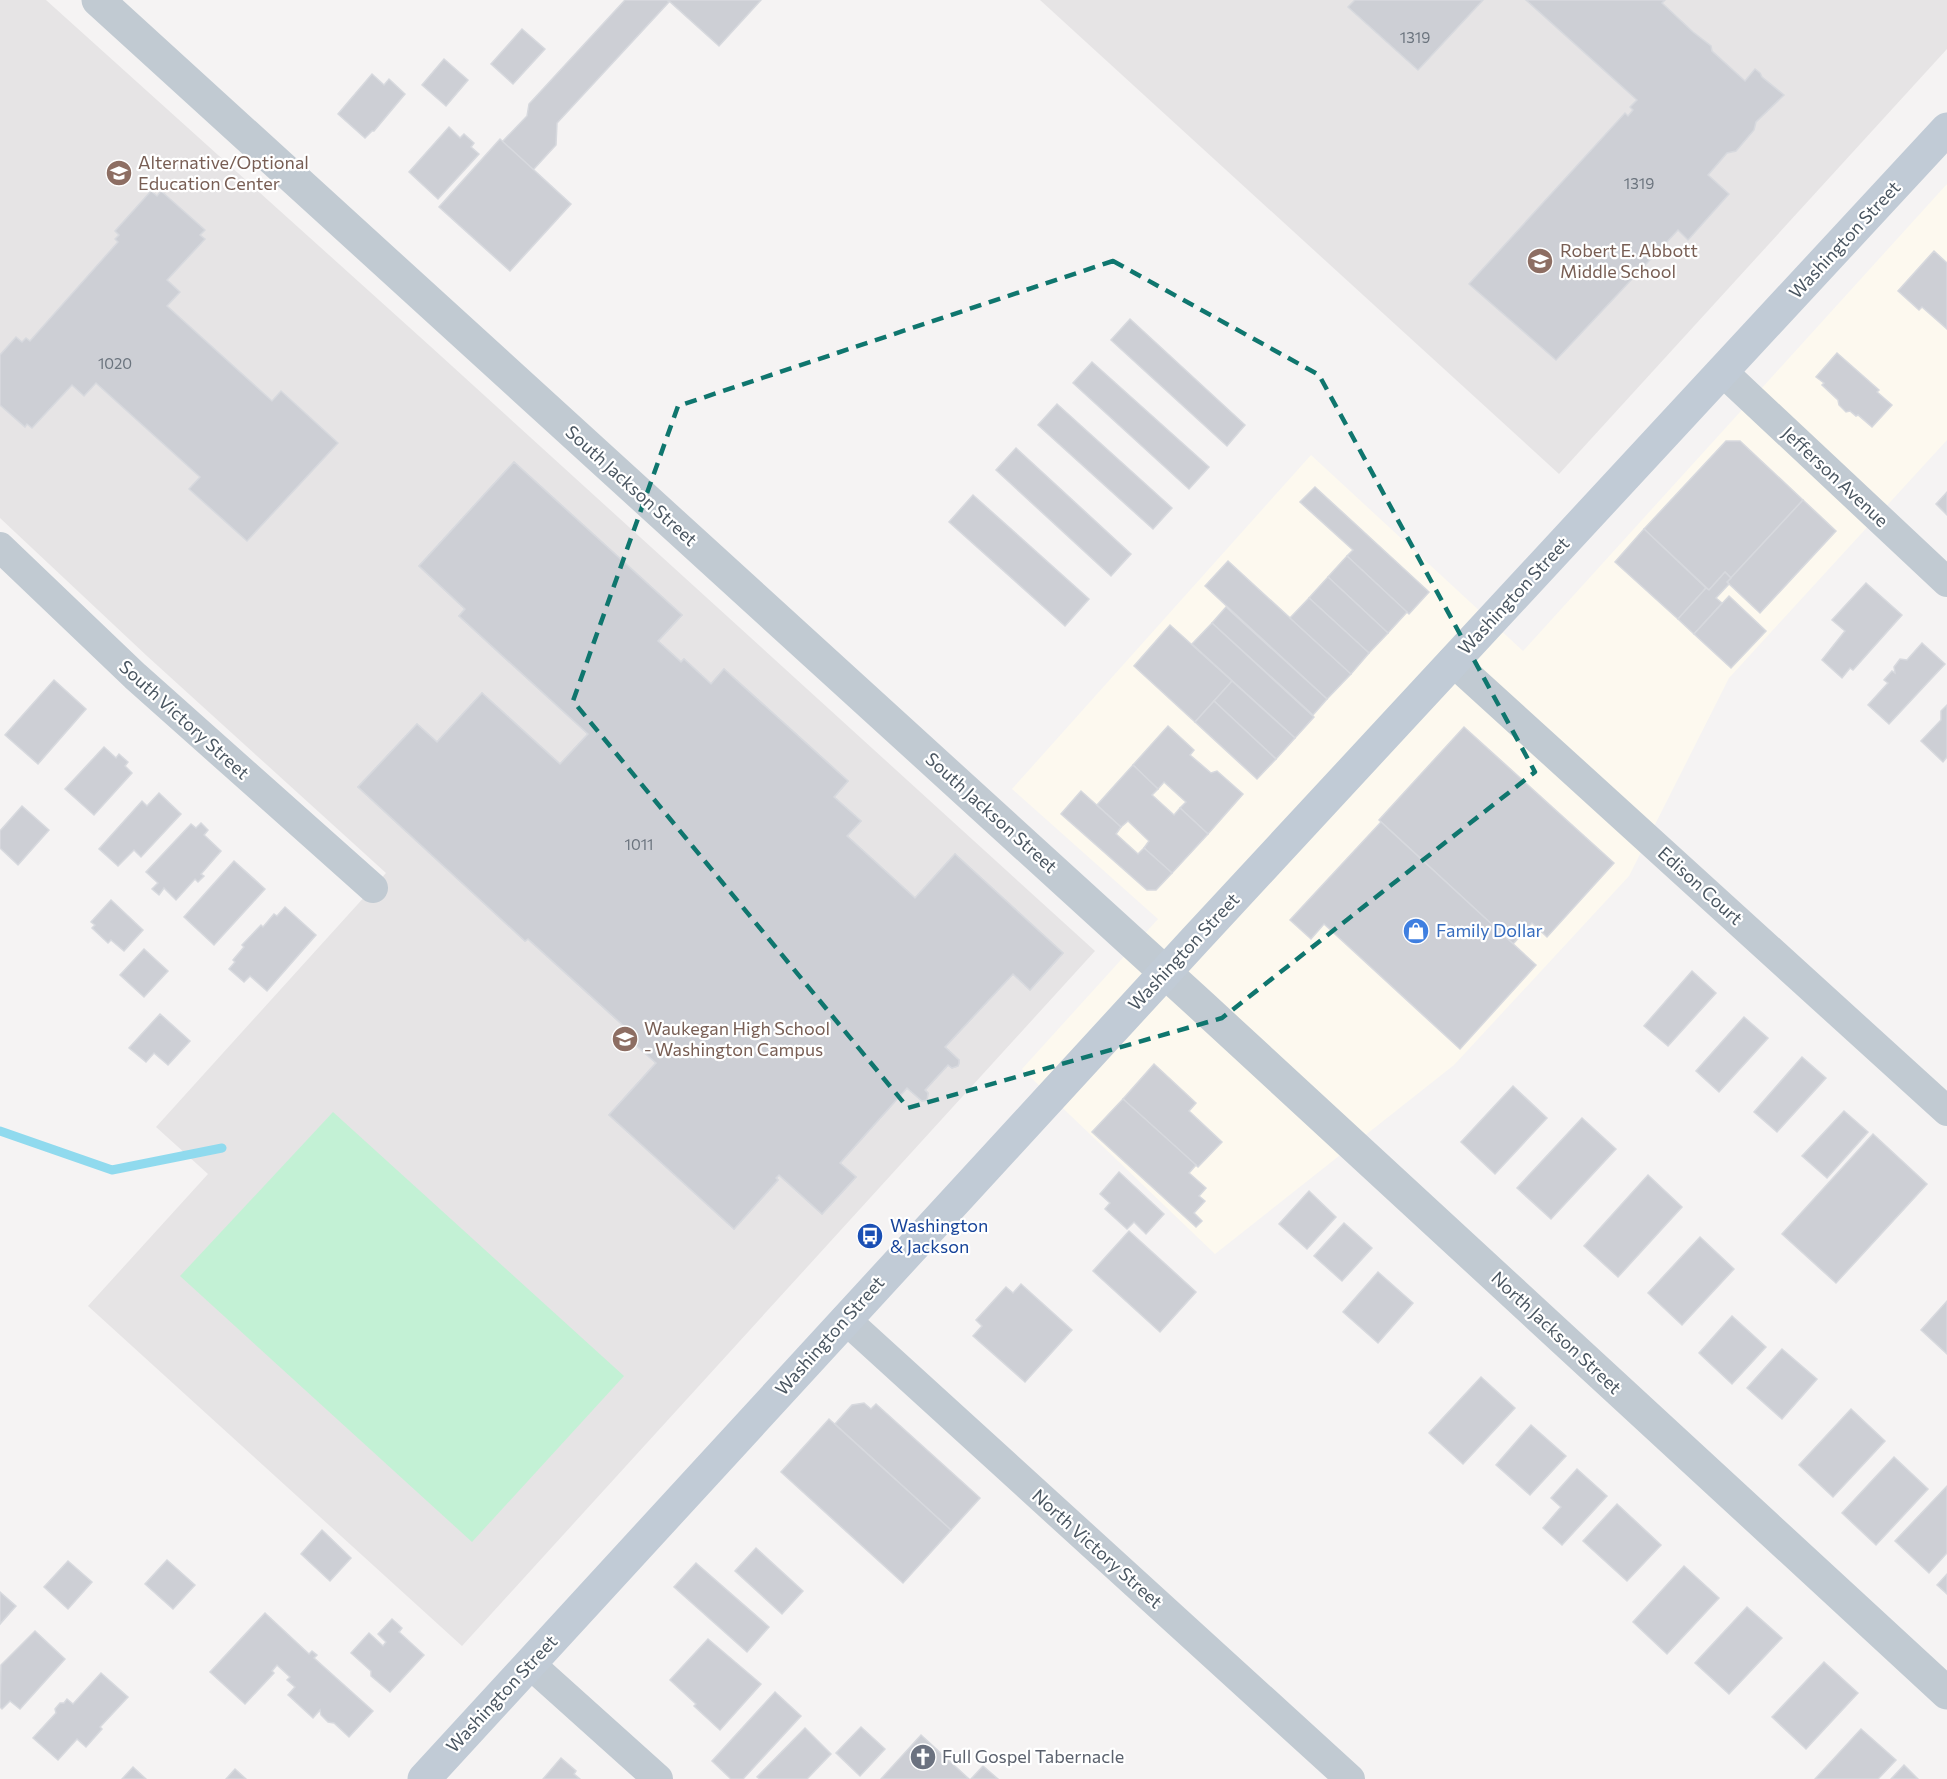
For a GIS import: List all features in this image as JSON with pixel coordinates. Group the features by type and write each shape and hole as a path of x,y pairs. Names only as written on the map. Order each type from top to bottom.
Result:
{"main road":[{"name":"Washington Street","path":"424,1779 1452,661 1947,129"}],"street":[{"name":"South Jackson Street","path":"98,0 1165,972"},
{"name":"Jefferson Avenue","path":"1723,372 1947,582"},
{"name":"South Victory Street","path":"0,547 135,676 373,888"},
{"name":"Edison Court","path":"1452,661 1947,1111"},
{"name":"North Jackson Street","path":"1165,972 1947,1693"},
{"name":"North Victory Street","path":"845,1319 1350,1779"},
{"path":"530,1664 658,1779"}],"highlighted area":[{"path":"1113,261 1319,375 1535,772 1222,1018 908,1108 573,701 678,406"}],"shaded area":[{"name":"Waukegan High School - Washington Campus","path":"0,0 46,0 1095,951 462,1646 88,1306 208,1174 156,1127 386,873 147,656 0,518"},
{"name":"Robert E. Abbott Middle School","path":"1040,0 1947,0 1947,49 1559,474"},
{"path":"1947,184 1947,440 1729,678 1629,876 1454,1065 1215,1254 1022,1069 1158,919 1012,789 1311,455 1523,651"}],"green space":[{"path":"333,1112 624,1376 472,1542 180,1276"}],"building":[{"path":"625,0 667,0 669,2 557,123 556,145 533,170 502,142 527,116 529,104"},
{"path":"668,0 761,0 719,46"},
{"path":"1355,0 1483,0 1418,70 1348,7"},
{"name":"Robert E. Abbott Middle School","path":"1526,0 1665,0 1662,3 1711,46 1712,51 1745,81 1755,69 1784,95 1756,122 1754,130 1736,151 1727,153 1708,175 1729,194 1688,240 1678,230 1556,360 1469,284 1625,113 1628,116 1633,110 1630,107 1637,100"},
{"path":"522,29 545,49 513,84 491,64"},
{"path":"444,59 468,80 446,106 422,85"},
{"path":"372,74 384,85 389,79 405,94 374,131 365,138 338,114"},
{"path":"449,127 460,138 464,134 474,143 471,147 479,154 438,199 409,172"},
{"path":"500,139 571,204 510,271 439,207"},
{"name":"Alternative/Optional Education Center","path":"151,191 157,196 161,191 205,230 200,235 205,239 167,280 180,292 167,306 272,401 281,391 338,443 247,541 189,489 200,477 96,383 84,396 72,385 32,428 27,424 25,427 0,405 0,355 16,337 22,342 26,338 30,341 118,242 115,239 119,235 115,231"},
{"path":"1934,251 1947,263 1947,329 1922,307 1919,310 1898,291"},
{"path":"1130,319 1245,425 1227,446 1111,340"},
{"path":"1837,353 1879,390 1877,392 1892,405 1872,427 1858,415 1850,411 1846,412 1839,405 1838,400 1822,385 1824,383 1816,377"},
{"path":"1092,362 1209,467 1189,489 1073,383"},
{"path":"1057,404 1172,508 1153,529 1038,425"},
{"path":"1726,441 1740,441 1803,500 1731,578 1725,572 1709,590 1644,529"},
{"path":"1016,448 1131,554 1111,576 996,470"},
{"name":"Waukegan High School - Washington Campus","path":"514,462 682,615 658,641 681,662 684,659 711,684 724,669 848,781 834,797 861,821 847,836 915,898 955,854 1063,953 1030,990 1013,974 945,1047 959,1060 958,1066 952,1068 948,1065 925,1090 928,1093 927,1100 922,1101 907,1088 840,1163 856,1177 822,1214 779,1175 776,1178 778,1180 734,1229 609,1115 656,1063 622,1033 626,1028 528,939 525,941 358,787 417,724 437,742 482,693 560,764 588,734 459,616 465,609 419,566","holes":["785,901 837,948 766,1026 715,979 719,974 729,982 727,985 735,993 752,974 733,959"]},
{"name":"Waukegan High School - Washington Campus","path":"514,462 682,615 658,641 681,662 684,659 711,684 724,669 848,781 834,797 861,821 847,836 915,898 955,854 1063,953 1030,990 1013,974 945,1047 959,1060 958,1066 952,1068 948,1065 925,1090 928,1093 927,1100 922,1101 907,1088 840,1163 856,1177 822,1214 779,1175 776,1178 778,1180 734,1229 609,1115 656,1063 622,1033 626,1028 528,939 525,941 358,787 417,724 437,742 482,693 560,764 588,734 459,616 465,609 419,566"},
{"path":"1315,487 1429,592 1409,614 1347,556 1353,550 1300,502"},
{"path":"1947,492 1947,515 1936,504"},
{"path":"973,495 1089,599 1065,626 949,522"},
{"path":"1803,500 1836,531 1760,613 1727,582"},
{"path":"1644,529 1706,588 1678,619 1615,562"},
{"path":"1347,556 1407,612 1388,633 1328,577"},
{"path":"1228,561 1351,674 1327,699 1205,586"},
{"path":"1725,572 1731,578 1727,582 1729,584 1716,598 1722,603 1694,634 1678,619 1706,588 1709,590"},
{"path":"1328,577 1388,633 1369,653 1309,598"},
{"path":"1866,583 1902,615 1853,670 1850,668 1842,678 1822,660 1845,631 1832,620"},
{"path":"1729,596 1766,631 1731,668 1694,634"},
{"path":"1309,598 1369,653 1351,674 1290,618"},
{"path":"1226,607 1327,699 1313,715 1212,623"},
{"path":"1212,623 1314,717 1295,738 1192,644"},
{"path":"1170,625 1232,681 1195,722 1134,666"},
{"path":"1922,643 1945,664 1889,724 1868,705 1888,683 1884,680 1892,671 1895,673 1894,667 1900,659 1907,660"},
{"path":"54,680 86,709 38,764 5,735"},
{"path":"1232,681 1295,738 1276,759 1214,701"},
{"path":"1214,701 1276,759 1257,779 1195,722"},
{"path":"1947,705 1947,757 1943,762 1921,741 1941,720 1941,711"},
{"path":"1168,726 1194,750 1190,755 1211,773 1217,771 1243,794 1208,834 1180,808 1186,802 1164,782 1158,789 1133,765"},
{"path":"1464,727 1614,863 1547,937 1532,923 1513,944 1379,820"},
{"path":"104,747 116,758 119,754 128,762 125,766 132,773 94,815 65,789"},
{"path":"1133,765 1158,789 1152,795 1174,815 1180,808 1208,834 1172,873 1144,848 1149,841 1128,821 1121,827 1097,805"},
{"path":"1081,791 1121,827 1116,834 1138,854 1144,848 1172,873 1156,890 1147,890 1061,814"},
{"path":"159,793 181,814 141,857 134,850 118,866 99,849 142,801 147,806"},
{"path":"22,806 49,830 18,865 0,848 0,831"},
{"name":"Family Dollar","path":"1381,822 1536,965 1460,1049 1324,924 1311,939 1290,920"},
{"path":"201,823 208,830 204,835 221,851 201,874 204,876 198,882 195,879 176,900 164,888 159,895 152,889 158,883 146,872 191,824 196,828"},
{"path":"234,861 265,889 214,945 184,917"},
{"path":"111,900 143,930 124,951 111,940 108,943 92,928 95,925 91,922"},
{"path":"285,907 316,935 267,991 250,976 244,982 229,969 244,947 242,945 261,925 263,927 274,914 277,916"},
{"path":"144,949 168,971 144,997 120,975"},
{"path":"1692,971 1716,993 1668,1046 1644,1026"},
{"path":"160,1014 190,1041 168,1065 154,1053 146,1062 129,1048"},
{"path":"1744,1017 1768,1038 1719,1092 1696,1071"},
{"path":"1802,1057 1826,1078 1777,1132 1754,1112"},
{"path":"1154,1064 1196,1103 1189,1111 1222,1142 1198,1167 1123,1099"},
{"path":"1513,1086 1547,1118 1495,1174 1461,1142"},
{"path":"1123,1099 1196,1165 1189,1173 1206,1188 1199,1196 1205,1201 1194,1213 1202,1221 1196,1227 1092,1132"},
{"path":"1844,1111 1868,1132 1827,1178 1802,1156"},
{"path":"1582,1118 1616,1149 1551,1219 1517,1188"},
{"path":"1873,1134 1927,1184 1836,1283 1782,1234"},
{"path":"1119,1172 1164,1214 1146,1234 1134,1222 1127,1229 1105,1209 1110,1203 1100,1194"},
{"path":"1648,1175 1682,1207 1618,1277 1584,1246"},
{"path":"1309,1191 1336,1217 1307,1249 1279,1224"},
{"path":"1344,1223 1372,1248 1342,1281 1314,1256"},
{"path":"1129,1231 1196,1292 1160,1332 1093,1271"},
{"path":"1700,1237 1734,1269 1682,1325 1648,1293"},
{"path":"1378,1272 1413,1303 1378,1343 1343,1312"},
{"path":"1021,1284 1072,1330 1025,1382 973,1336 982,1326 976,1320 1006,1287 1013,1293"},
{"path":"1947,1301 1947,1354 1921,1330"},
{"path":"1732,1316 1766,1347 1732,1384 1699,1353"},
{"path":"1782,1349 1817,1379 1782,1419 1747,1388"},
{"path":"1481,1377 1515,1408 1463,1464 1429,1433"},
{"path":"864,1403 871,1409 876,1404 980,1498 951,1530 835,1424 852,1405"},
{"path":"1851,1409 1885,1441 1833,1497 1799,1465"},
{"path":"829,1419 951,1530 903,1583 781,1472"},
{"path":"1531,1425 1566,1456 1530,1495 1496,1465"},
{"path":"1894,1457 1928,1489 1876,1545 1842,1513"},
{"path":"1577,1469 1607,1496 1562,1545 1543,1528 1561,1507 1551,1498"},
{"path":"1947,1486 1947,1553 1929,1573 1895,1541"},
{"path":"1617,1504 1661,1545 1627,1581 1583,1541"},
{"path":"322,1530 351,1558 330,1581 301,1554"},
{"path":"756,1548 803,1591 782,1614 735,1571"},
{"path":"167,1560 195,1585 173,1609 145,1584"},
{"path":"68,1561 92,1582 68,1609 44,1587"},
{"path":"696,1563 769,1627 747,1652 674,1587"},
{"path":"1684,1566 1719,1598 1667,1654 1633,1622"},
{"path":"1947,1574 1947,1594 1937,1585"},
{"path":"0,1592 16,1606 0,1624"},
{"path":"1747,1607 1782,1638 1729,1694 1695,1663"},
{"path":"265,1613 309,1654 312,1651 317,1655 314,1658 373,1711 349,1737 334,1723 328,1722 321,1715 320,1710 313,1718 288,1695 295,1687 287,1680 290,1677 277,1665 272,1671 274,1673 245,1704 210,1672"},
{"path":"392,1619 402,1628 399,1632 424,1655 390,1692 371,1676 371,1671 351,1653 369,1633 383,1646 386,1642 378,1634"},
{"path":"35,1631 65,1659 20,1709 10,1701 2,1709 0,1707 1,1665"},
{"path":"708,1639 761,1684 720,1730 670,1680"},
{"path":"1824,1662 1858,1693 1806,1749 1772,1717"},
{"path":"101,1673 128,1697 100,1727 102,1729 86,1747 77,1739 58,1760 33,1738 56,1713 55,1709 60,1703 64,1703 67,1699 73,1704"},
{"path":"775,1692 801,1716 743,1779 731,1779 712,1761"},
{"path":"861,1727 885,1749 860,1776 836,1753"},
{"path":"805,1728 831,1754 807,1779 760,1779 757,1777"},
{"path":"1861,1729 1896,1760 1878,1779 1815,1779"},
{"name":"Full Gospel Tabernacle","path":"921,1735 969,1779 881,1779"},
{"path":"561,1758 576,1771 574,1774 580,1779 543,1779"},
{"path":"1904,1765 1918,1779 1891,1779"},
{"path":"983,1766 998,1779 971,1779"},
{"path":"133,1767 146,1779 122,1779"},
{"path":"235,1769 246,1779 226,1779"}],"waterway":[{"path":"0,1131 112,1170 222,1148"}],"place":[{"name":"Alternative/Optional Education Center","path":"119,173"},
{"name":"Robert E. Abbott Middle School","path":"1540,261"},
{"name":"Family Dollar","path":"1416,931"},
{"name":"Waukegan High School - Washington Campus","path":"625,1039"},
{"name":"Washington & Jackson","path":"870,1236"},
{"name":"Full Gospel Tabernacle","path":"923,1757"}]}
